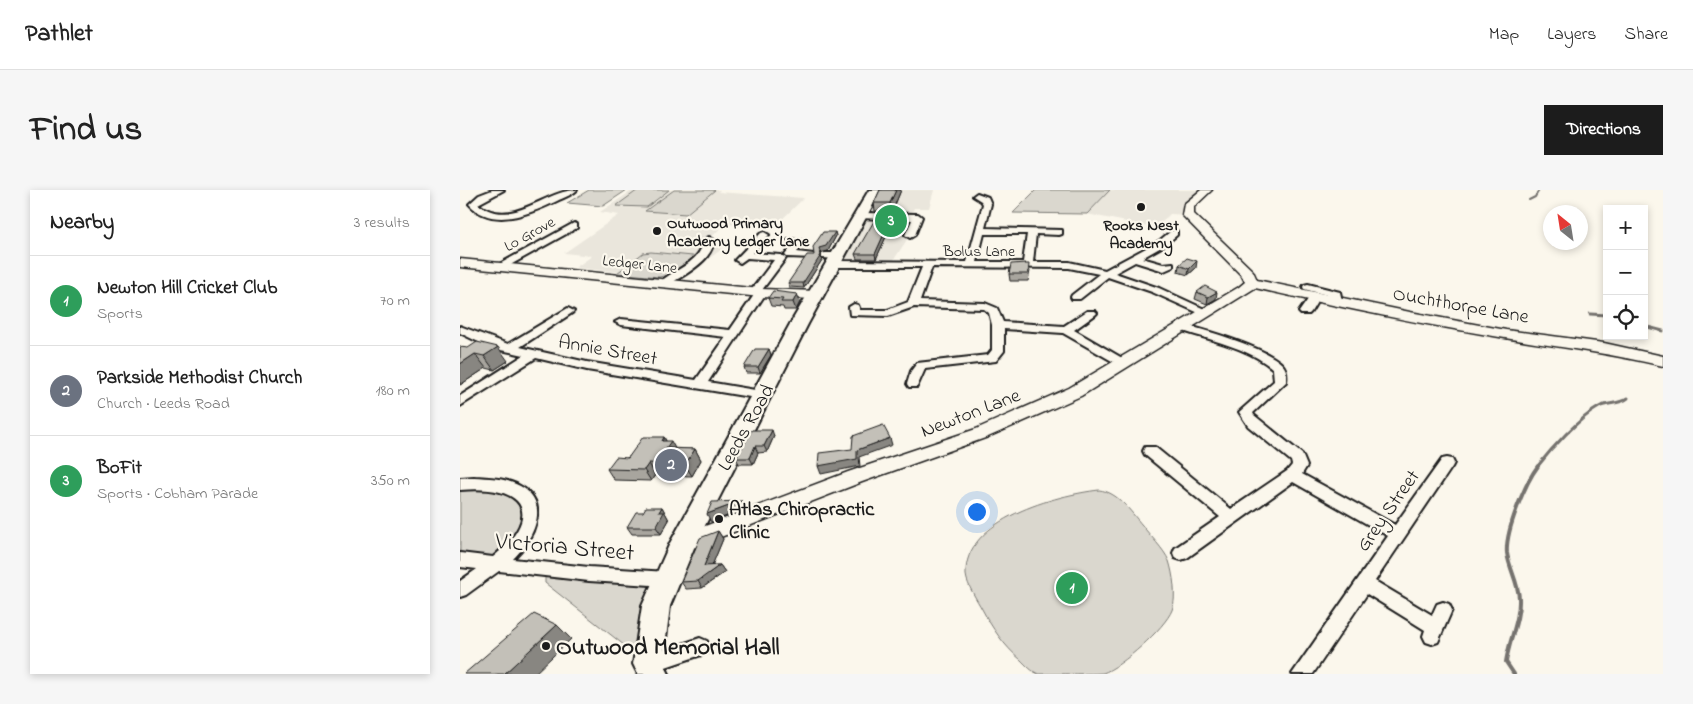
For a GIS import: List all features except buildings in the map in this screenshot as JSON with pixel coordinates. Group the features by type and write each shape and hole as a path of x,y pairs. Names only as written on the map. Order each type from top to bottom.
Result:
{"main road":[{"name":"Leeds Road","path":"651,669 653,617 683,543 816,295 832,259 875,190"}],"street":[{"path":"500,190 482,197 472,204 493,216 503,216 535,208 573,190"},
{"path":"1207,190 1188,206 1188,215 1248,274 1252,283"},
{"path":"971,265 987,204 985,199 978,196"},
{"path":"860,216 918,217 910,235"},
{"name":"Lo Grove","path":"499,267 574,226"},
{"path":"980,232 1059,232"},
{"path":"1028,265 1032,232"},
{"path":"1076,297 1107,273 1162,242 1174,233"},
{"path":"700,384 734,334 781,258 742,258 764,235"},
{"path":"665,284 674,274 699,261 709,249 709,240"},
{"path":"790,242 800,243 790,255 811,256"},
{"path":"1132,258 1164,268 1169,264"},
{"name":"Bolus Lane","path":"832,259 928,264 1068,265 1107,273 1158,290 1205,312"},
{"name":"Ledger Lane","path":"460,263 758,293 816,295"},
{"path":"913,304 928,264"},
{"name":"Ouchthorpe Lane","path":"1252,283 1311,292 1337,301 1502,333 1601,346 1663,361"},
{"name":"Newton Lane","path":"683,543 855,477 982,433 1075,392 1244,290 1252,283"},
{"path":"1306,312 1311,292"},
{"path":"854,307 852,311 854,313 888,313 913,304 985,306 992,308 996,312 998,352 992,358 921,366 917,371 914,384"},
{"path":"510,348 568,311"},
{"path":"1066,330 1091,313"},
{"path":"621,322 734,334"},
{"path":"998,325 1066,330 1123,362"},
{"path":"1181,553 1292,476 1300,466 1297,458 1253,423 1246,412 1280,382 1279,368 1261,356 1182,327"},
{"path":"460,329 495,345 534,354"},
{"name":"Annie Street","path":"460,402 534,354 588,366 762,395"},
{"path":"1150,452 1231,518"},
{"name":"Grey Street","path":"1302,674 1447,463"},
{"path":"1292,476 1397,534"},
{"path":"460,484 492,482 514,488 526,499 530,514 523,535 497,564 460,590"},
{"name":"Victoria Street","path":"460,560 667,579"},
{"name":"Grey Street","path":"1364,583 1434,631 1442,610"},
{"path":"651,669 700,647"}],"shaded area":[{"path":"589,190 627,190 603,206 567,203"},
{"name":"Outwood Primary Academy Ledger Lane","path":"633,190 720,190 718,192 804,198 774,227 724,224 712,237 713,246 725,247 681,278 575,268 592,256 564,253 619,215 600,212"},
{"path":"638,190 669,190 647,207 616,206"},
{"path":"674,190 715,190 686,214 645,211"},
{"path":"875,190 934,190 929,208 914,208 910,217 918,217 910,235 891,264 834,264"},
{"path":"1036,190 1110,190 1087,214 1013,213"},
{"name":"Rooks Nest Academy","path":"1110,190 1207,190 1192,202 1188,215 1170,214 1156,228 1087,214"},
{"path":"651,252 703,257 674,274 659,277 617,273 643,253"},
{"path":"460,484 514,488 530,514 497,565 460,560"},
{"path":"1099,490 1118,498 1167,556 1174,586 1172,610 1161,627 1142,646 1103,673 1039,674 1029,668 1009,649 990,623 967,579 969,555 980,539 996,525 1016,513 1038,504"},
{"path":"545,569 667,579 648,664 545,583"}],"waterway":[{"path":"1529,200 1535,197 1539,190"},
{"path":"1590,314 1603,315"},
{"path":"1648,327 1663,331"},
{"path":"1537,467 1583,418 1602,405 1621,402 1628,398"},
{"path":"1514,674 1506,662 1518,614 1519,598 1508,559 1507,544 1517,508 1527,484 1538,466"}],"place":[{"name":"Rooks Nest Academy","path":"1141,207"},
{"name":"BoFit","path":"891,221"},
{"name":"Outwood Primary Academy Ledger Lane","path":"657,231"},
{"name":"Parkside Methodist Church","path":"671,465"},
{"name":"Atlas Chiropractic Clinic","path":"719,519"},
{"name":"Newton Hill Cricket Club","path":"1072,588"},
{"name":"Outwood Memorial Hall","path":"546,646"}]}
